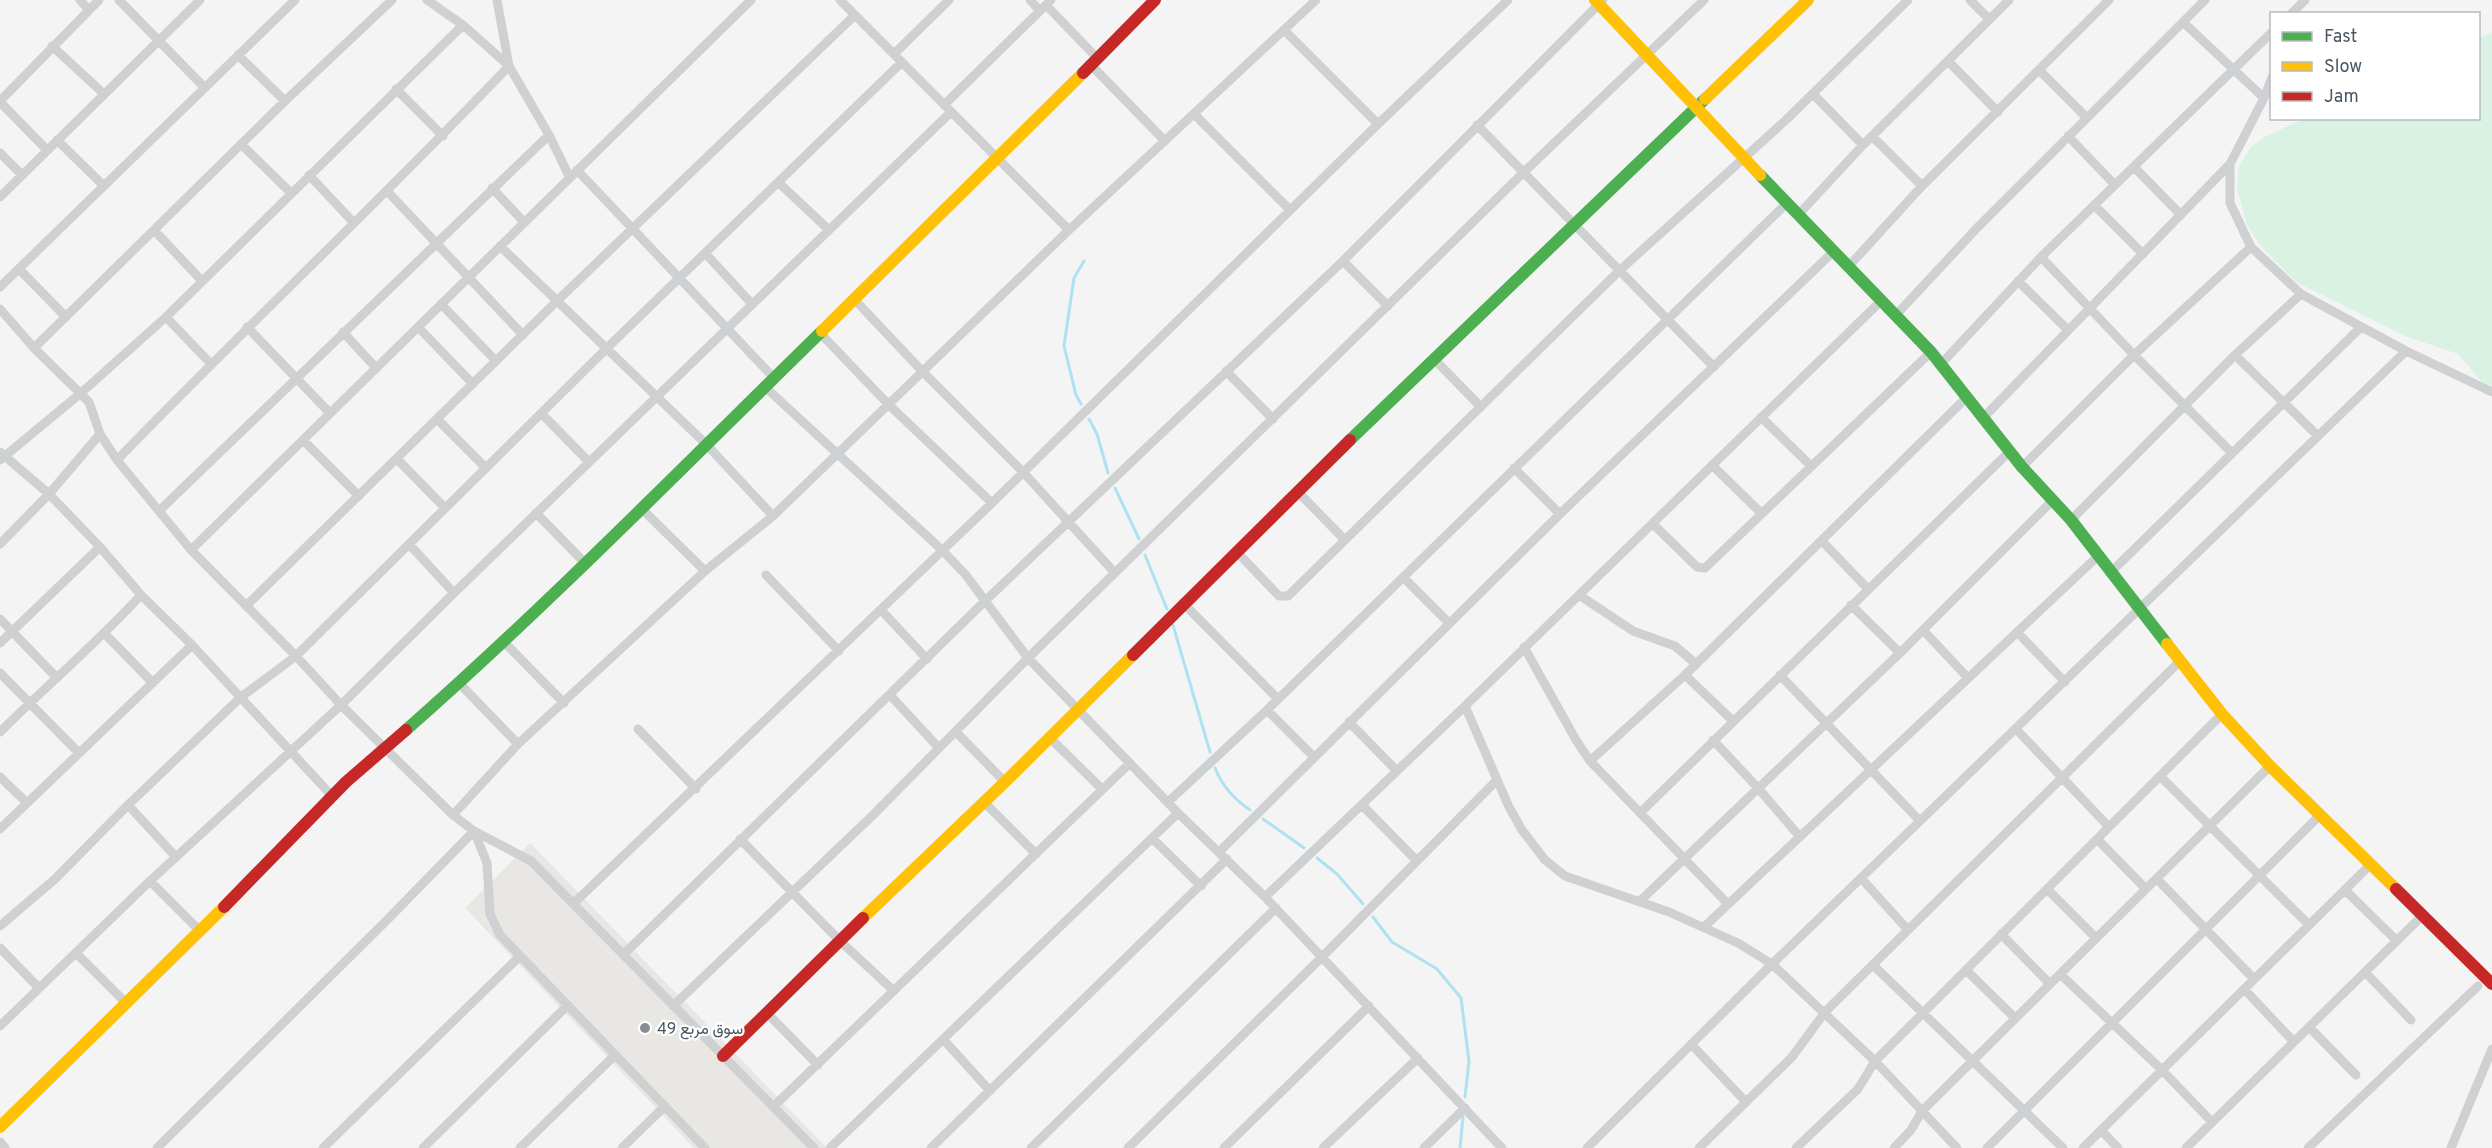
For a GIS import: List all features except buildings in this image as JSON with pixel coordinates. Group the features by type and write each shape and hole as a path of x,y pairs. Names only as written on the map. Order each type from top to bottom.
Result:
{"street":[{"path":"80,0 89,10"},
{"path":"47,150 0,102 99,0"},
{"path":"119,0 205,88"},
{"path":"0,197 200,0"},
{"path":"0,287 295,0"},
{"path":"34,348 241,144 392,0"},
{"path":"427,0 463,25 509,66 549,135 570,178"},
{"path":"497,0 509,66"},
{"path":"191,550 751,0"},
{"path":"894,54 949,0"},
{"path":"1030,0 1045,5 1165,141"},
{"path":"0,1127 282,850 332,796 459,683 585,563 998,159 1155,0"},
{"path":"573,904 839,651 941,549 992,503 1378,124 1508,0"},
{"path":"673,1006 872,816 1028,658 1704,0"},
{"path":"723,1056 920,861 1050,738 1297,490 1808,0"},
{"path":"1893,0 1900,8"},
{"path":"1236,551 1279,596 1284,597 1619,272 1813,94 1908,0"},
{"path":"1970,0 1989,20"},
{"path":"1798,215 1863,145 2009,0"},
{"path":"1849,266 1922,186 2109,0"},
{"path":"1896,315 1977,228 2205,0"},
{"path":"623,955 985,601 1343,261 1599,1 1743,157 1931,352 2022,467 2071,520 2222,714 2270,766 2492,984"},
{"path":"2293,12 2305,1"},
{"path":"846,2 855,15 1069,231"},
{"path":"453,815 518,744 705,571 774,516 1069,231 1284,30 1309,2"},
{"path":"944,105 1045,5"},
{"path":"246,606 557,301 855,15"},
{"path":"2183,22 2264,98"},
{"path":"332,796 192,645 141,595 100,547 49,494 2,456 81,393 166,317 463,25"},
{"path":"1284,30 1378,124"},
{"path":"1941,364 2041,257 2270,33"},
{"path":"52,46 104,94"},
{"path":"238,56 285,102"},
{"path":"1,922 55,879 240,697 296,656 607,348 902,62"},
{"path":"1949,62 1998,112"},
{"path":"117,460 442,136 509,66"},
{"path":"2040,70 2086,117"},
{"path":"1983,418 2230,164 2264,98 2270,80"},
{"path":"396,89 442,136"},
{"path":"1813,94 1863,145"},
{"path":"0,1026 150,881 341,705 951,112"},
{"path":"1194,114 1290,210"},
{"path":"1478,125 1714,367"},
{"path":"160,510 549,135"},
{"path":"1872,136 1922,186"},
{"path":"2068,136 2115,185"},
{"path":"57,140 104,186"},
{"path":"241,144 291,193"},
{"path":"0,153 22,175"},
{"path":"2230,164 2230,203 2251,247 2301,294 2406,351 2492,392"},
{"path":"2134,167 2181,215"},
{"path":"578,170 774,378"},
{"path":"309,175 354,223"},
{"path":"778,182 829,230"},
{"path":"492,188 524,222"},
{"path":"387,191 437,241 523,335"},
{"path":"1168,802 1267,710 1787,203"},
{"path":"2094,205 2143,254"},
{"path":"154,230 202,281"},
{"path":"500,246 706,444 774,516"},
{"path":"2022,467 2134,355 2251,247"},
{"path":"1219,852 1560,514 1834,251"},
{"path":"705,254 752,304"},
{"path":"2041,257 2089,309 2232,453"},
{"path":"1343,261 1388,306"},
{"path":"19,269 66,317"},
{"path":"2018,281 2068,330"},
{"path":"2071,520 2235,355 2301,294"},
{"path":"854,299 922,372 1023,472 1115,573"},
{"path":"1265,897 1465,706 1882,300"},
{"path":"441,304 496,361"},
{"path":"0,309 34,348 81,393 93,411 100,434 117,460 191,550 341,705 386,746 453,815 474,831 531,861 814,1148"},
{"path":"166,317 211,364"},
{"path":"248,327 330,413"},
{"path":"418,327 473,384"},
{"path":"2110,573 2361,327"},
{"path":"343,332 376,368"},
{"path":"820,333 888,404 992,503"},
{"path":"1587,1148 1772,964 2140,611 2406,351"},
{"path":"1653,524 1700,568 1706,568 1931,352"},
{"path":"2235,355 2318,436"},
{"path":"1434,359 1481,407"},
{"path":"1226,371 1273,419"},
{"path":"765,387 941,549 965,574 1028,658 1178,813 1276,908 1502,1148"},
{"path":"1590,761 1685,675 1967,397"},
{"path":"541,413 589,462"},
{"path":"1761,417 1811,466"},
{"path":"437,418 486,468"},
{"path":"0,544 49,494 100,434"},
{"path":"303,440 359,496"},
{"path":"1640,813 2010,451"},
{"path":"397,459 445,508"},
{"path":"1712,465 1761,513"},
{"path":"1514,468 1560,514"},
{"path":"1297,490 1345,540"},
{"path":"1640,901 1923,630 2053,500"},
{"path":"640,508 705,571"},
{"path":"536,513 585,563"},
{"path":"1822,541 1868,589"},
{"path":"409,544 454,593"},
{"path":"0,643 100,547"},
{"path":"1704,927 2098,556"},
{"path":"766,575 839,651"},
{"path":"1403,577 1449,623"},
{"path":"0,732 105,634 141,595"},
{"path":"1579,595 1633,631 1675,646 1696,664"},
{"path":"1183,603 1278,699"},
{"path":"1851,605 1899,653"},
{"path":"881,610 927,659"},
{"path":"0,619 57,678"},
{"path":"1923,630 1968,678"},
{"path":"2017,632 2065,682"},
{"path":"105,634 153,683"},
{"path":"504,641 564,703"},
{"path":"0,829 192,645"},
{"path":"1524,647 1590,761 1728,904"},
{"path":"1699,1148 1792,1057 1825,1012 2180,661"},
{"path":"0,673 79,753"},
{"path":"1685,675 1733,721"},
{"path":"1780,675 1920,821"},
{"path":"459,683 518,744"},
{"path":"890,695 939,748"},
{"path":"1465,706 1496,780 1522,830 1545,860 1565,876 1594,888 1640,901 1704,927 1738,943 1772,964 1875,1061 1957,1148"},
{"path":"1267,710 1314,757"},
{"path":"1796,1148 1858,1089 1875,1061 2222,714"},
{"path":"1349,722 1397,771"},
{"path":"638,729 696,789"},
{"path":"2016,729 2109,827"},
{"path":"956,732 1005,782"},
{"path":"1050,738 1102,789"},
{"path":"1713,740 1800,837"},
{"path":"773,1107 1130,763"},
{"path":"1894,1148 1911,1130 1922,1111 2270,766"},
{"path":"2160,776 2309,925"},
{"path":"0,777 27,803"},
{"path":"1128,1148 1323,957 1496,780"},
{"path":"984,802 1036,854"},
{"path":"128,805 176,857"},
{"path":"1362,805 1417,861"},
{"path":"830,1148 1178,813"},
{"path":"1987,1148 2320,815"},
{"path":"474,831 487,863 490,914 500,935 705,1148"},
{"path":"157,1148 474,831"},
{"path":"1152,838 1201,886"},
{"path":"740,839 840,941 894,991"},
{"path":"2097,839 2146,889"},
{"path":"931,1148 1227,859"},
{"path":"2083,1148 2370,865"},
{"path":"1861,878 1908,930"},
{"path":"2157,879 2254,979"},
{"path":"150,881 199,930"},
{"path":"2047,889 2096,938"},
{"path":"2345,890 2397,941"},
{"path":"1031,1148 1276,908"},
{"path":"2186,1148 2423,915"},
{"path":"2001,934 2050,984"},
{"path":"0,948 38,987"},
{"path":"76,953 126,1003"},
{"path":"323,1148 520,956"},
{"path":"1873,965 2063,1148"},
{"path":"1966,970 2015,1018"},
{"path":"2365,972 2411,1020"},
{"path":"2060,974 2162,1070 2212,1122"},
{"path":"2308,1148 2478,987"},
{"path":"2244,989 2294,1042"},
{"path":"423,1148 568,1005"},
{"path":"1224,1148 1369,1006"},
{"path":"767,1013 818,1065"},
{"path":"2309,1028 2356,1075"},
{"path":"943,1039 990,1091"},
{"path":"1691,1044 1746,1102"},
{"path":"2451,1148 2492,1049"},
{"path":"520,1148 615,1055"},
{"path":"1323,1148 1418,1058"},
{"path":"622,1148 665,1106"},
{"path":"1424,1148 1465,1108"},
{"path":"2101,1130 2118,1148"},
{"path":"0,1142 5,1148"}],"shaded area":[{"name":"سوق مربع 49","path":"530,843 827,1148 694,1148 465,908"}],"green space":[{"path":"2492,32 2492,386 2481,381 2458,354 2405,336 2296,282 2259,244 2247,225 2237,188 2239,166 2251,147 2266,136 2302,120 2480,120 2480,38"}],"waterway":[{"path":"1081,404 1076,395 1064,346 1074,278 1084,261"},
{"path":"1089,419 1097,434 1108,473"},
{"path":"1115,488 1139,539"},
{"path":"1145,555 1167,609"},
{"path":"1173,625 1210,752"},
{"path":"1215,768 1229,792 1250,810"},
{"path":"1263,819 1304,848"},
{"path":"1317,858 1337,874 1363,904"},
{"path":"1373,917 1392,942 1437,969 1461,998 1469,1061 1465,1097"},
{"path":"1460,1148 1463,1117"}],"traffic: fast":[{"path":"1350,440 1705,99"},
{"path":"1760,175 1931,352 2022,467 2071,520 2167,644"},
{"path":"406,730 565,583 822,331"}],"traffic: slow":[{"path":"1595,0 1760,175"},
{"path":"1705,99 1808,0"},
{"path":"822,331 1083,73"},
{"path":"2167,644 2222,714 2270,766 2396,889"},
{"path":"863,918 1133,655"},
{"path":"0,1127 224,907"}],"traffic: jam":[{"path":"1083,73 1155,0"},
{"path":"1133,655 1350,440"},
{"path":"224,907 346,782 406,730"},
{"path":"2396,889 2492,984"},
{"path":"723,1056 863,918"}],"place":[{"name":"سوق مربع 49","path":"645,1028"}]}
